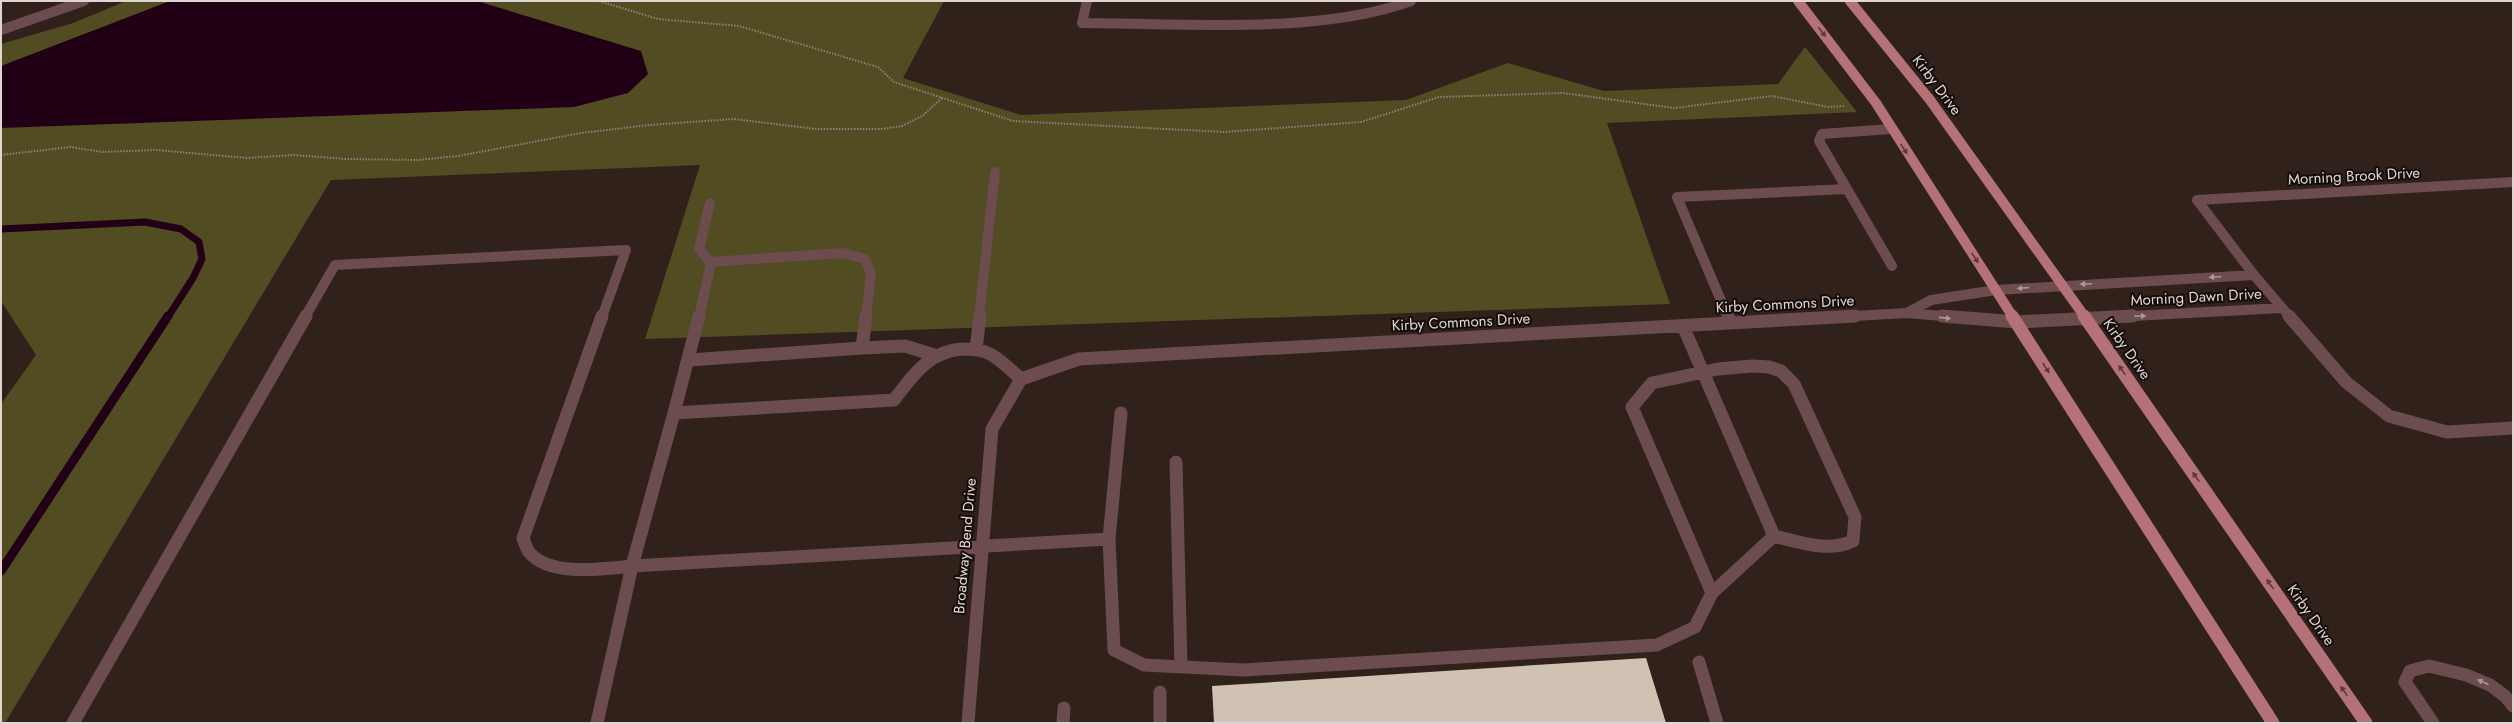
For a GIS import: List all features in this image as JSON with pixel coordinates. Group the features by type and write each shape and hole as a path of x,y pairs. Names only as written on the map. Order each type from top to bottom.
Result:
{"main road":[{"path":"1798,1 1856,74 2017,322 2272,723"},
{"name":"Kirby Drive","path":"1850,1 1930,100 2087,320 2366,723"}],"street":[{"path":"1,30 84,1"},
{"path":"1087,1 1082,23 1266,23 1357,16 1411,1"},
{"path":"1891,128 1822,134 1819,141 1892,266"},
{"path":"976,350 995,172"},
{"name":"Morning Brook Drive","path":"2197,200 2513,182"},
{"path":"1731,323 1677,197 1847,189"},
{"name":"Morning Dawn Drive","path":"2197,200 2254,275 2346,382 2389,416 2447,432 2513,428"},
{"path":"710,203 699,249 710,262"},
{"path":"74,723 335,265 626,250 523,538 529,553 546,564 573,570 1109,538"},
{"path":"710,262 843,253 865,259 871,274 862,348"},
{"path":"597,723 632,566 690,360 710,262"},
{"name":"Morning Dawn Drive","path":"2062,286 2254,275"},
{"name":"Kirby Commons Drive","path":"1907,314 1931,300 1996,290 2062,286"},
{"name":"Morning Dawn Drive","path":"2087,320 2282,308"},
{"name":"Kirby Commons Drive","path":"1020,378 1079,359 1731,323 1907,314 2017,322 2087,320"},
{"path":"1684,326 1774,536"},
{"path":"690,360 905,346 934,355"},
{"path":"674,413 894,400 921,365 934,355 955,349 976,350 991,355 1020,378"},
{"path":"1712,593 1632,407 1652,383 1703,372 1764,366 1781,372 1794,384 1855,517 1853,541 1847,545 1828,547 1774,536"},
{"name":"Broadway Bend Drive","path":"968,723 992,429 1020,378"},
{"path":"1121,413 1109,538 1114,650 1144,665 1243,670 1657,645 1695,627 1712,593 1774,536"},
{"path":"1176,462 1181,667"},
{"path":"1700,662 1717,723"},
{"path":"2433,723 2409,691 2405,682 2410,671 2429,666 2466,674 2490,685 2505,696 2513,706"},
{"path":"1160,692 1160,723"},
{"path":"1063,723 1064,708"}],"path":[{"path":"599,1 658,20 739,26 878,67 894,82 1013,121 1224,132 1361,122 1439,97 1563,93 1674,108 1772,96 1828,107 1845,106"},
{"path":"1,155 71,147 102,152 156,150 247,158 294,155 346,159 418,160 458,156 581,133 649,125 734,119 816,129 882,129 902,126 922,116 943,98"}],"shaded area":[{"path":"126,1 944,1 903,78 1021,115 1406,100 1508,63 1604,91 1778,84 1805,47 1857,112 1607,123 1670,304 645,339 700,165 331,180 5,723 1,723 1,404 36,355 1,301 1,44 73,23"},
{"path":"170,1 477,1 641,51 648,74 628,93 574,107 1,128 1,66"}],"building":[{"path":"1646,658 1666,723 1214,723 1212,686"}],"waterway":[{"path":"1,229 145,222 181,229 199,242 202,259 193,278 168,317"},
{"path":"1,571 168,316"}]}
